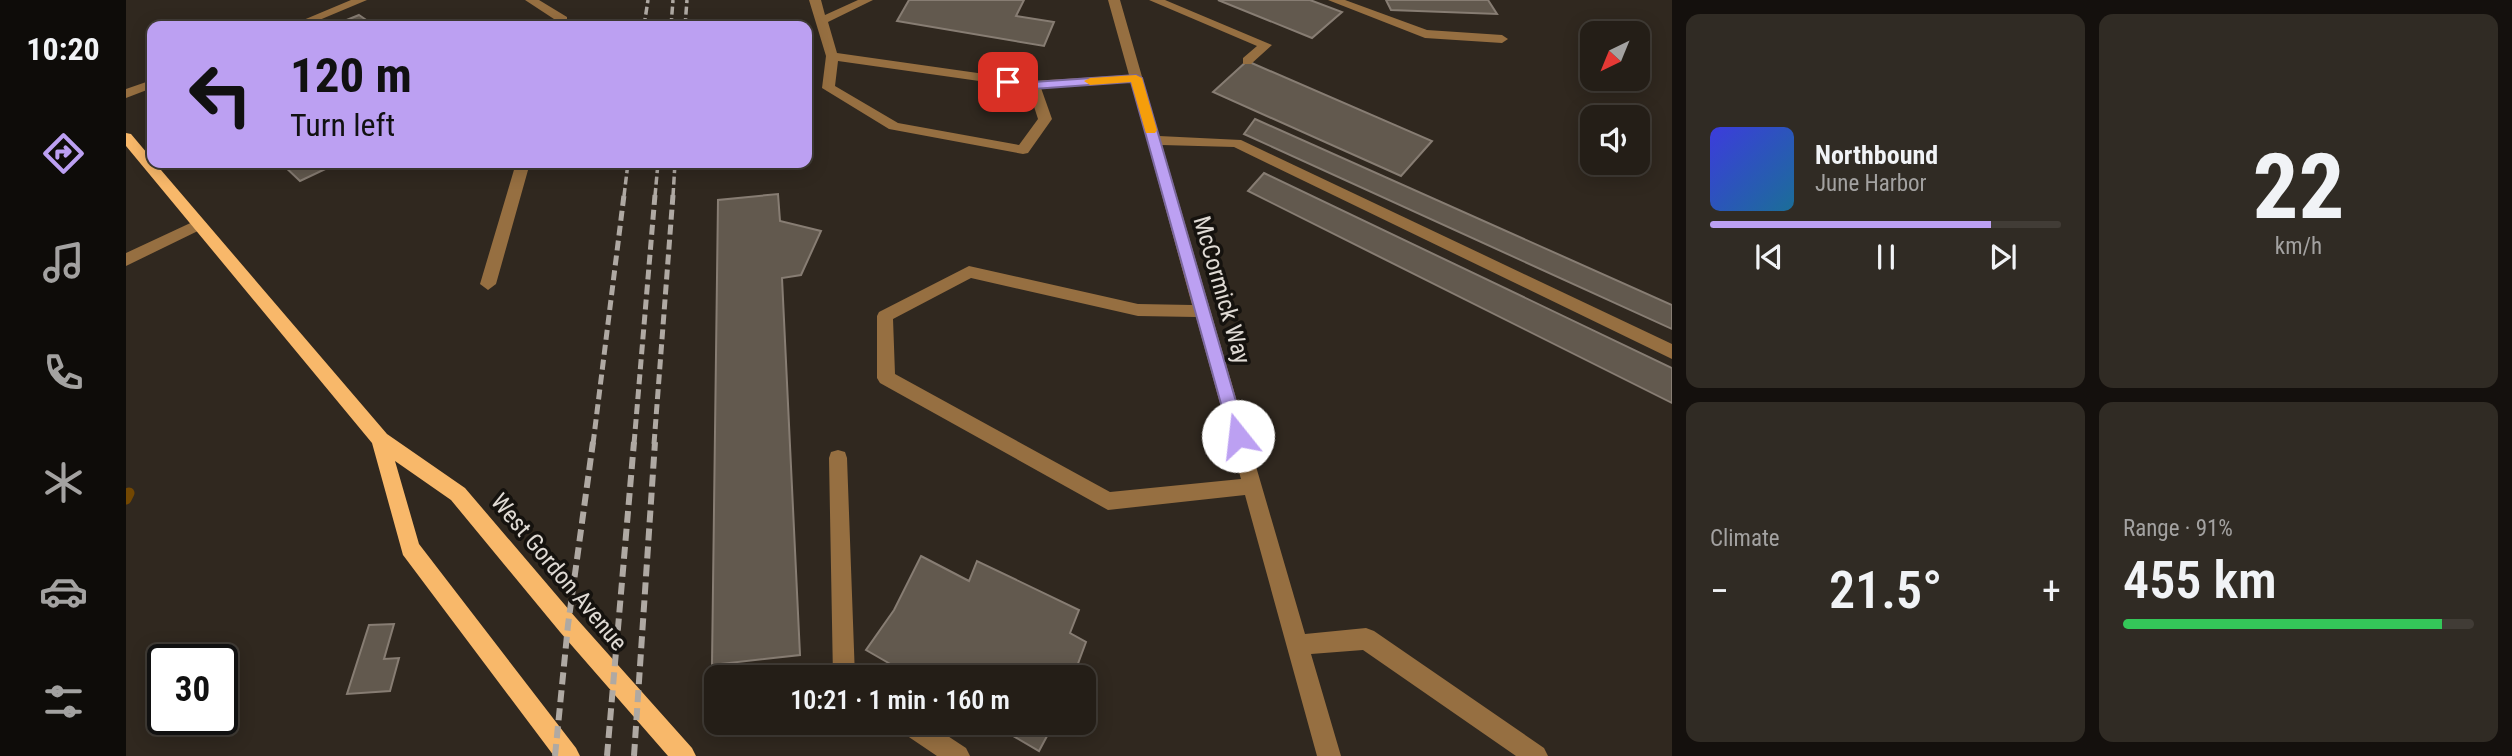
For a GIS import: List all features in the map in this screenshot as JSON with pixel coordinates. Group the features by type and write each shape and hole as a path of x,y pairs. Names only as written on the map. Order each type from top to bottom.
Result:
{"main road":[{"name":"West Gordon Avenue","path":"126,137 147,162"},
{"name":"West Gordon Avenue","path":"152,168 380,440 458,494 568,625 684,756"},
{"name":"West Gordon Avenue","path":"380,440 410,548 568,756"}],"street":[{"path":"308,21 360,0"},
{"path":"531,0 563,21"},
{"path":"815,0 832,56 828,88 894,126 1023,150 1045,119 1033,85"},
{"path":"821,21 867,0"},
{"name":"McCormick Way","path":"1114,0 1329,756"},
{"path":"1155,0 1266,45 1247,61"},
{"path":"1334,0 1425,34 1502,39"},
{"path":"832,56 1033,85 1136,78"},
{"path":"126,94 147,86"},
{"path":"1154,140 1236,143 1672,352"},
{"path":"488,284 522,168"},
{"path":"126,260 199,225"},
{"path":"1202,311 1138,310 969,272 885,316 886,378 1108,501 1252,486"},
{"path":"838,458 844,665"},
{"path":"1297,645 1366,639 1536,756"},
{"path":"926,735 958,756"}],"building":[{"path":"909,0 1024,0 1016,16 1054,22 1044,46 897,21"},
{"path":"1218,0 1310,0 1342,12 1312,38"},
{"path":"1386,0 1488,0 1497,14 1391,10"},
{"path":"359,15 368,21 344,21"},
{"path":"1247,61 1432,141 1401,176 1213,92"},
{"path":"1255,119 1672,305 1672,329 1244,134"},
{"path":"286,168 327,168 300,181"},
{"path":"1264,173 1672,368 1672,403 1248,191"},
{"path":"778,194 780,221 821,231 801,275 782,278 800,655 712,665 718,200"},
{"path":"921,556 969,581 977,561 1079,610 1070,633 1086,642 1077,665 892,665 866,650 894,610"},
{"path":"394,624 384,659 399,658 390,691 347,694 369,625"},
{"path":"1012,735 1048,735 1039,751"}],"waterway":[{"path":"126,499 129,493"}],"railway":[{"path":"645,21 648,0"},
{"path":"671,21 673,0"},
{"path":"685,21 687,0"},
{"path":"624,196 627,168"},
{"path":"655,196 658,168"},
{"path":"673,196 675,168"},
{"path":"593,444 624,195"},
{"path":"634,444 655,195"},
{"path":"654,444 673,195"},
{"path":"555,756 568,625 593,442"},
{"path":"607,756 634,442"},
{"path":"634,756 655,442"}],"slow traffic":[{"path":"1090,81 1136,78 1151,130"}],"route":[{"path":"1008,82 1033,85 1136,78 1238,436"}]}
